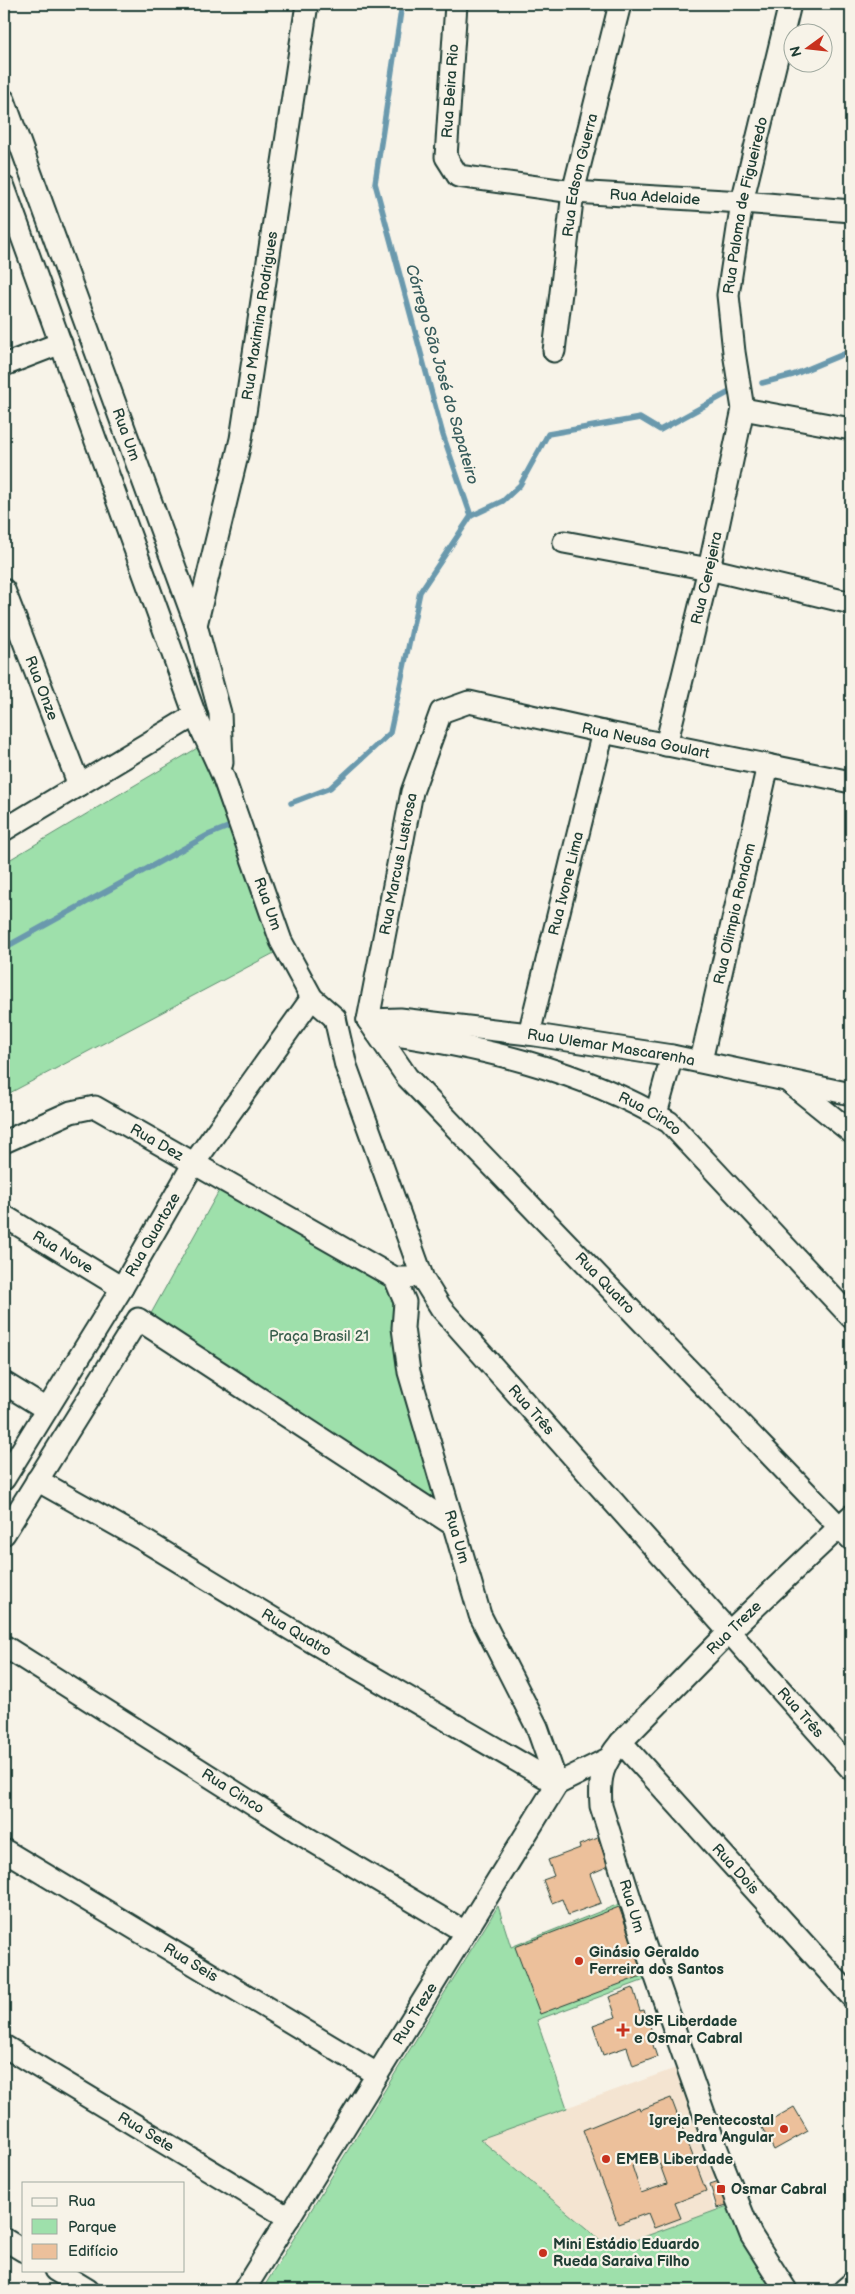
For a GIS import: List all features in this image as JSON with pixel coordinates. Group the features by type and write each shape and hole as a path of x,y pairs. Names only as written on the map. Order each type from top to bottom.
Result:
{"street":[{"name":"Rua Maximina Rodrigues","path":"196,625 241,439 307,4"},
{"name":"Rua Beira Rio","path":"456,4 446,157 458,176"},
{"name":"Rua Edson Guerra","path":"554,351 572,192 620,4"},
{"name":"Rua Paloma de Figueiredo","path":"743,409 728,295 742,202 790,4"},
{"name":"Rua Um","path":"4,100 196,625 220,713 223,776"},
{"name":"Rua Adelaide","path":"458,176 572,192 742,202 851,212"},
{"name":"Rua Um","path":"4,187 195,714 223,776 281,941 312,998 334,1018"},
{"path":"4,365 61,343"},
{"path":"743,409 851,428"},
{"name":"Rua Cerejeira","path":"666,745 709,569 743,409"},
{"path":"564,542 709,569 851,602"},
{"name":"Rua Onze","path":"4,590 79,785"},
{"name":"Rua Neusa Goulart","path":"441,712 469,702 666,745 851,782"},
{"name":"Rua Marcus Lustrosa","path":"372,1026 412,792 441,712"},
{"path":"4,830 195,714"},
{"name":"Rua Ivone Lima","path":"530,1034 604,732"},
{"name":"Rua Olimpio Rondom","path":"702,1061 768,765"},
{"name":"Rua Quartoze","path":"4,1479 40,1417 122,1288 194,1163 312,998"},
{"path":"334,1018 372,1026"},
{"name":"Rua Três","path":"334,1018 346,1066 423,1279 441,1308 851,1768"},
{"name":"Rua Ulemar Mascarenha","path":"372,1026 400,1019 530,1034 702,1061 851,1094"},
{"name":"Rua Cinco","path":"372,1026 414,1037 514,1057 582,1081 643,1106 669,1122 684,1136 851,1317"},
{"name":"Rua Quatro","path":"372,1026 407,1078 848,1527"},
{"path":"656,1114 672,1056"},
{"path":"786,1079 851,1132"},
{"name":"Rua Dez","path":"4,1142 71,1112 95,1108 219,1176 396,1278"},
{"name":"Rua Nove","path":"4,1216 122,1288"},
{"name":"Rua Um","path":"396,1278 405,1302 403,1328 409,1372 480,1616 536,1727 557,1784"},
{"path":"396,1278 423,1279"},
{"path":"4,1534 9,1514 37,1480 138,1319 452,1524"},
{"path":"4,1383 40,1417 51,1458"},
{"name":"Rua Quatro","path":"37,1480 142,1539 292,1630 557,1784"},
{"name":"Rua Treze","path":"621,1742 729,1632 848,1527"},
{"name":"Rua Cinco","path":"4,1646 309,1840 465,1932"},
{"name":"Rua Um","path":"621,1742 606,1760 600,1788 600,1806 644,1943 713,2139 751,2235 786,2290"},
{"name":"Rua Dois","path":"621,1742 851,1996"},
{"path":"557,1784 606,1760"},
{"name":"Rua Treze","path":"244,2290 557,1784"},
{"name":"Rua Seis","path":"4,1850 377,2074"},
{"name":"Rua Sete","path":"4,2046 289,2218"},
{"path":"4,2239 22,2250"},
{"path":"59,2272 88,2290"},
{"path":"844,2290 851,2284"}],"shaded area":[{"name":"EMEB Liberdade","path":"676,2068 716,2179 706,2183 716,2211 611,2249 480,2139"}],"green space":[{"path":"199,747 276,952 4,1096 4,863"},
{"name":"Praça Brasil 21","path":"220,1189 395,1289 444,1508 148,1319"},
{"path":"624,1902 650,1978 537,2020 567,2108 480,2139 611,2249 736,2203 781,2290 262,2290 498,1906 511,1947"}],"building":[{"path":"598,1838 609,1866 590,1874 601,1903 568,1915 562,1899 552,1903 543,1880 554,1876 548,1860 580,1848 579,1845"},
{"name":"Ginásio Geraldo Ferreira dos Santos","path":"619,1907 644,1975 540,2014 515,1947"},
{"name":"USF Liberdade e Osmar Cabral","path":"633,1988 640,2011 644,2010 653,2034 650,2036 657,2057 633,2066 627,2047 603,2055 593,2025 616,2017 609,1997"},
{"path":"671,2098 706,2191 675,2203 681,2218 654,2228 648,2213 618,2224 583,2130 639,2107 640,2110","holes":["657,2157 667,2184 641,2193 632,2166"]},
{"name":"Igreja Pentecostal Pedra Angular","path":"794,2107 808,2131 774,2150 761,2126"},
{"name":"Osmar Cabral","path":"728,2178 730,2204 717,2208 710,2184"}],"waterway":[{"name":"Córrego São José do Sapateiro","path":"402,4 375,183 443,435 471,516"},
{"path":"762,383 793,375 851,351"},
{"path":"471,516 503,501 520,485 548,434 640,418 660,430 735,389"},
{"name":"Córrego São José do Sapateiro","path":"291,803 330,788 390,733 420,592 471,516"},
{"name":"Córrego São José do Sapateiro","path":"4,948 208,835 233,825"}],"place":[{"name":"Ginásio Geraldo Ferreira dos Santos","path":"579,1961"},
{"name":"USF Liberdade e Osmar Cabral","path":"623,2030"},
{"name":"Igreja Pentecostal Pedra Angular","path":"784,2129"},
{"name":"EMEB Liberdade","path":"606,2159"},
{"name":"Osmar Cabral","path":"721,2189"},
{"name":"Mini Estádio Eduardo Rueda Saraiva Filho","path":"543,2253"}]}
